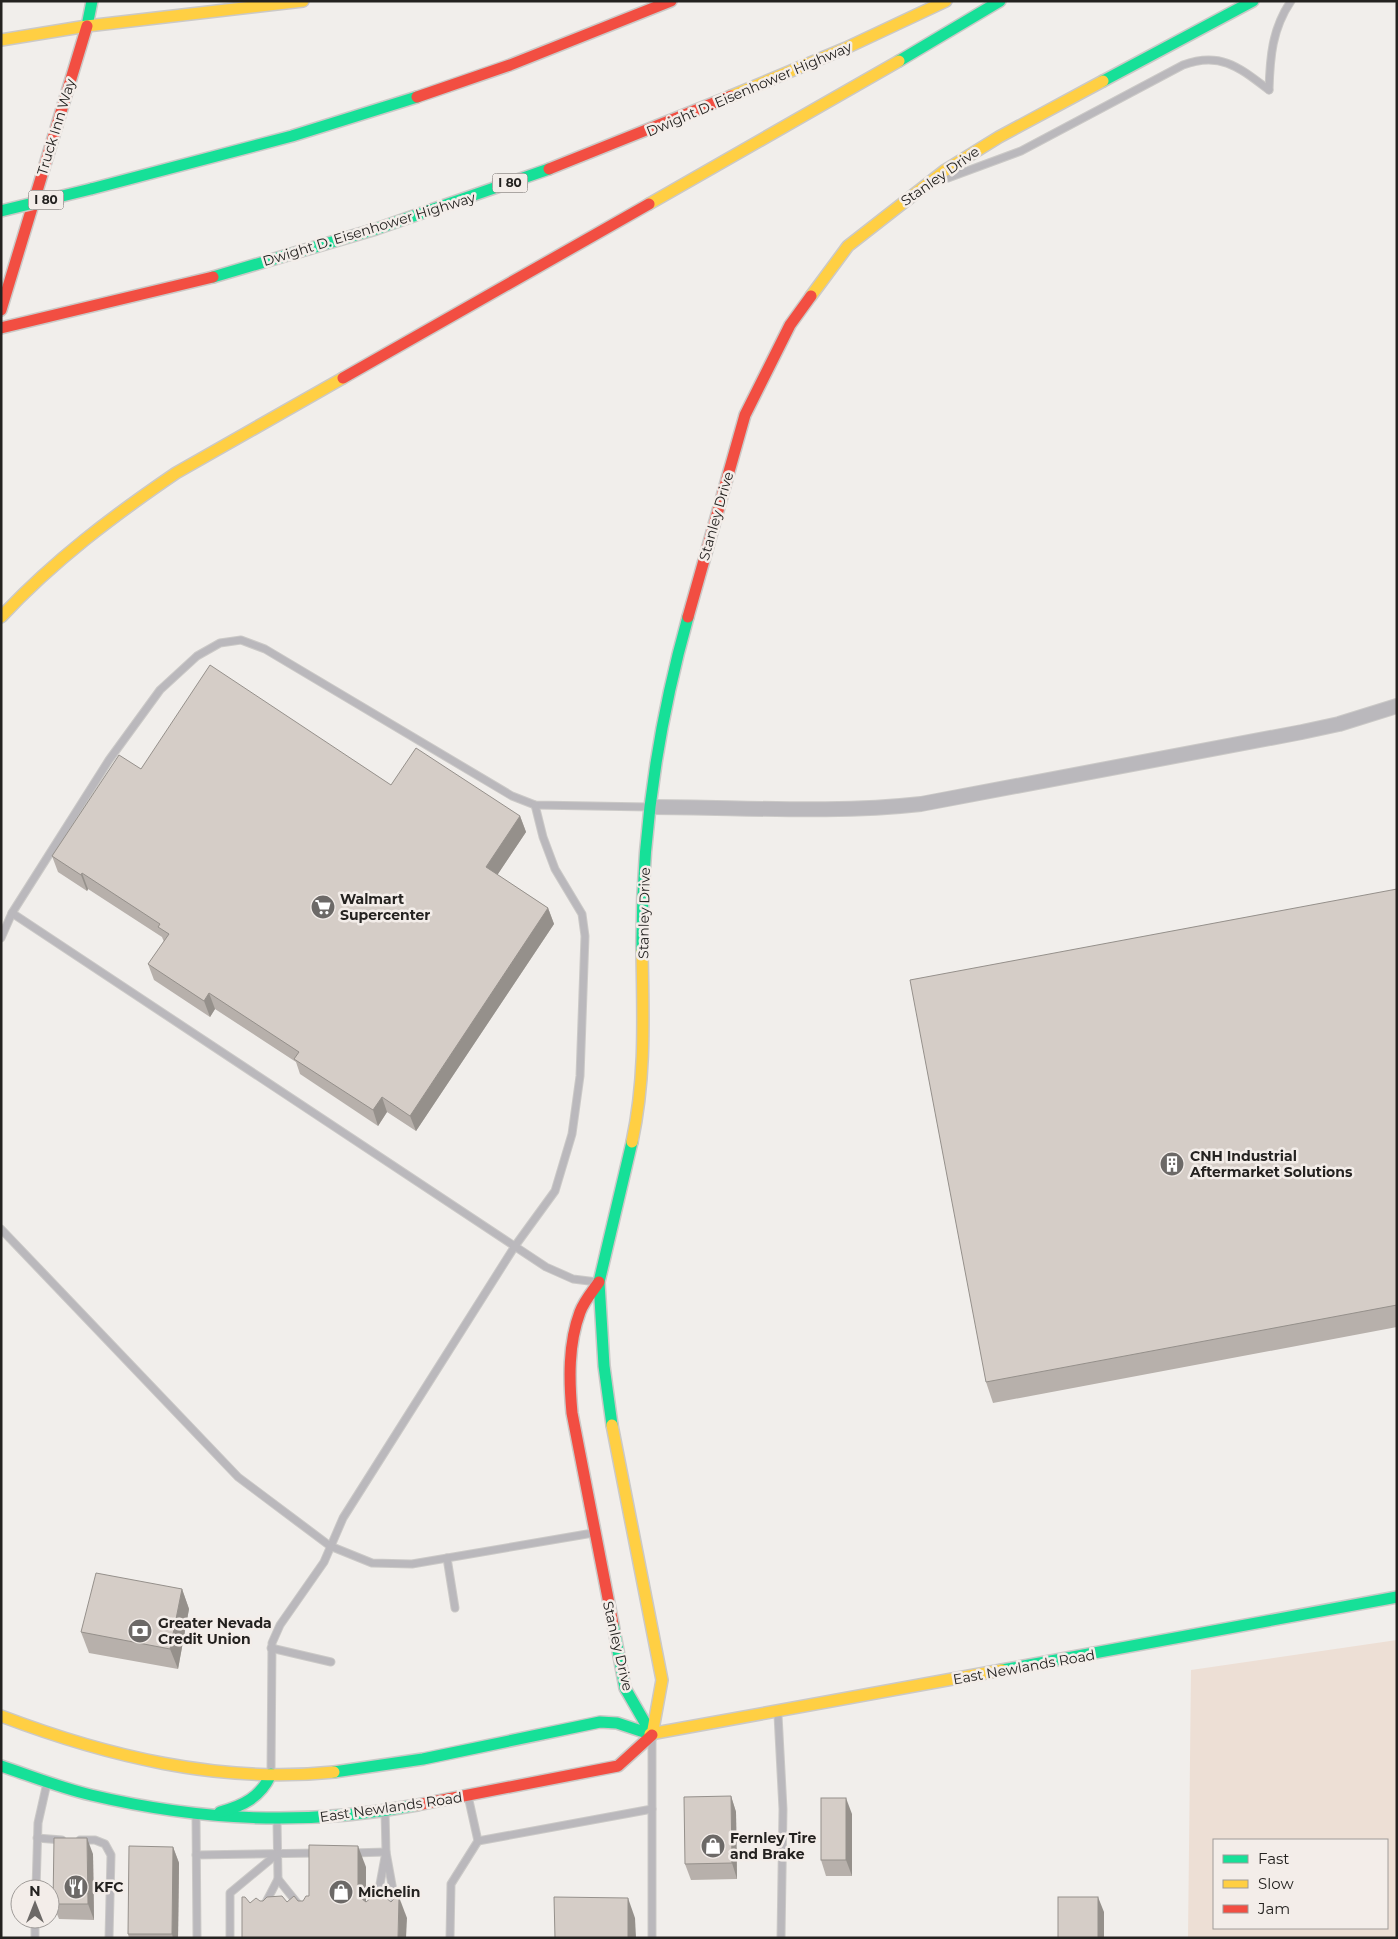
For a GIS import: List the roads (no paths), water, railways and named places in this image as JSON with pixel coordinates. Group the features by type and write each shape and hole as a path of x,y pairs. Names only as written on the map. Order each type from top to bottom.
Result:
{"main road":[{"name":"Truck Inn Way","path":"1,310 87,26 92,1"},
{"path":"1,40 87,26 303,1"},
{"name":"I 80","path":"1,211 225,155 414,98 570,42 671,1"},
{"name":"Dwight D. Eisenhower Highway","path":"1,328 57,316 323,246 457,202 632,138 872,37 946,1"},
{"path":"1,617 23,592 85,538 176,473 834,98 1000,1"},
{"name":"Stanley Drive","path":"652,1734 662,1680 609,1411 604,1366 599,1282 640,1105 643,1056 643,892 651,807 672,678 745,415 790,325 848,246 917,190 1000,137 1253,1"},
{"path":"9,590 23,592"},
{"name":"Stanley Drive","path":"599,1282 580,1311 570,1371 572,1413 593,1533 625,1688 652,1734"},
{"name":"East Newlands Road","path":"1,1716 46,1734 120,1756 193,1769 271,1774 344,1771 379,1766 610,1721 652,1734 1397,1597"},
{"name":"East Newlands Road","path":"1,1766 47,1783 132,1805 201,1816 277,1819 321,1818 385,1810 618,1766 652,1734"},
{"path":"201,1816 244,1805 261,1793 271,1774"}],"street":[{"path":"651,807 836,809 886,808 921,804 1302,732 1339,724 1397,706"}],"lane":[{"path":"917,190 1021,150 1183,66 1199,60 1231,63 1269,90 1270,62 1276,29 1291,1"},
{"path":"1,938 12,913 110,760 160,690 197,656 220,643 241,640 265,648 512,796 535,805 651,807"},
{"path":"271,1774 271,1648 280,1625 324,1562 343,1518 515,1246 555,1191 572,1134 580,1076 585,936 582,914 555,869 543,837 535,805"},
{"path":"12,913 546,1267 573,1279 599,1282"},
{"path":"1,1229 238,1476 330,1546 372,1563 412,1564 593,1533"},
{"path":"447,1558 455,1608"},
{"path":"271,1648 331,1662"},
{"path":"778,1712 783,1809 780,1938"},
{"path":"652,1734 652,1938"},
{"path":"36,1879 37,1838 47,1783"},
{"path":"450,1938 451,1884 478,1841 468,1795"},
{"path":"478,1841 652,1809"},
{"path":"385,1810 386,1852 398,1917"},
{"path":"197,1938 196,1855 201,1816"},
{"path":"271,1908 278,1879 277,1819"},
{"path":"37,1838 95,1840 105,1844 109,1849 111,1854 108,1938"},
{"path":"346,1853 386,1852"},
{"path":"374,1917 386,1852"},
{"path":"196,1855 327,1853"},
{"path":"230,1938 230,1893 277,1854"},
{"path":"278,1879 302,1909"},
{"path":"278,1879 291,1910"},
{"path":"262,1910 278,1879"}],"place":[{"name":"Walmart Supercenter","path":"323,907"},
{"name":"CNH Industrial Aftermarket Solutions","path":"1172,1164"},
{"name":"Greater Nevada Credit Union","path":"140,1631"},
{"name":"Fernley Tire and Brake","path":"713,1846"},
{"name":"KFC","path":"76,1887"},
{"name":"Michelin","path":"341,1892"}]}
